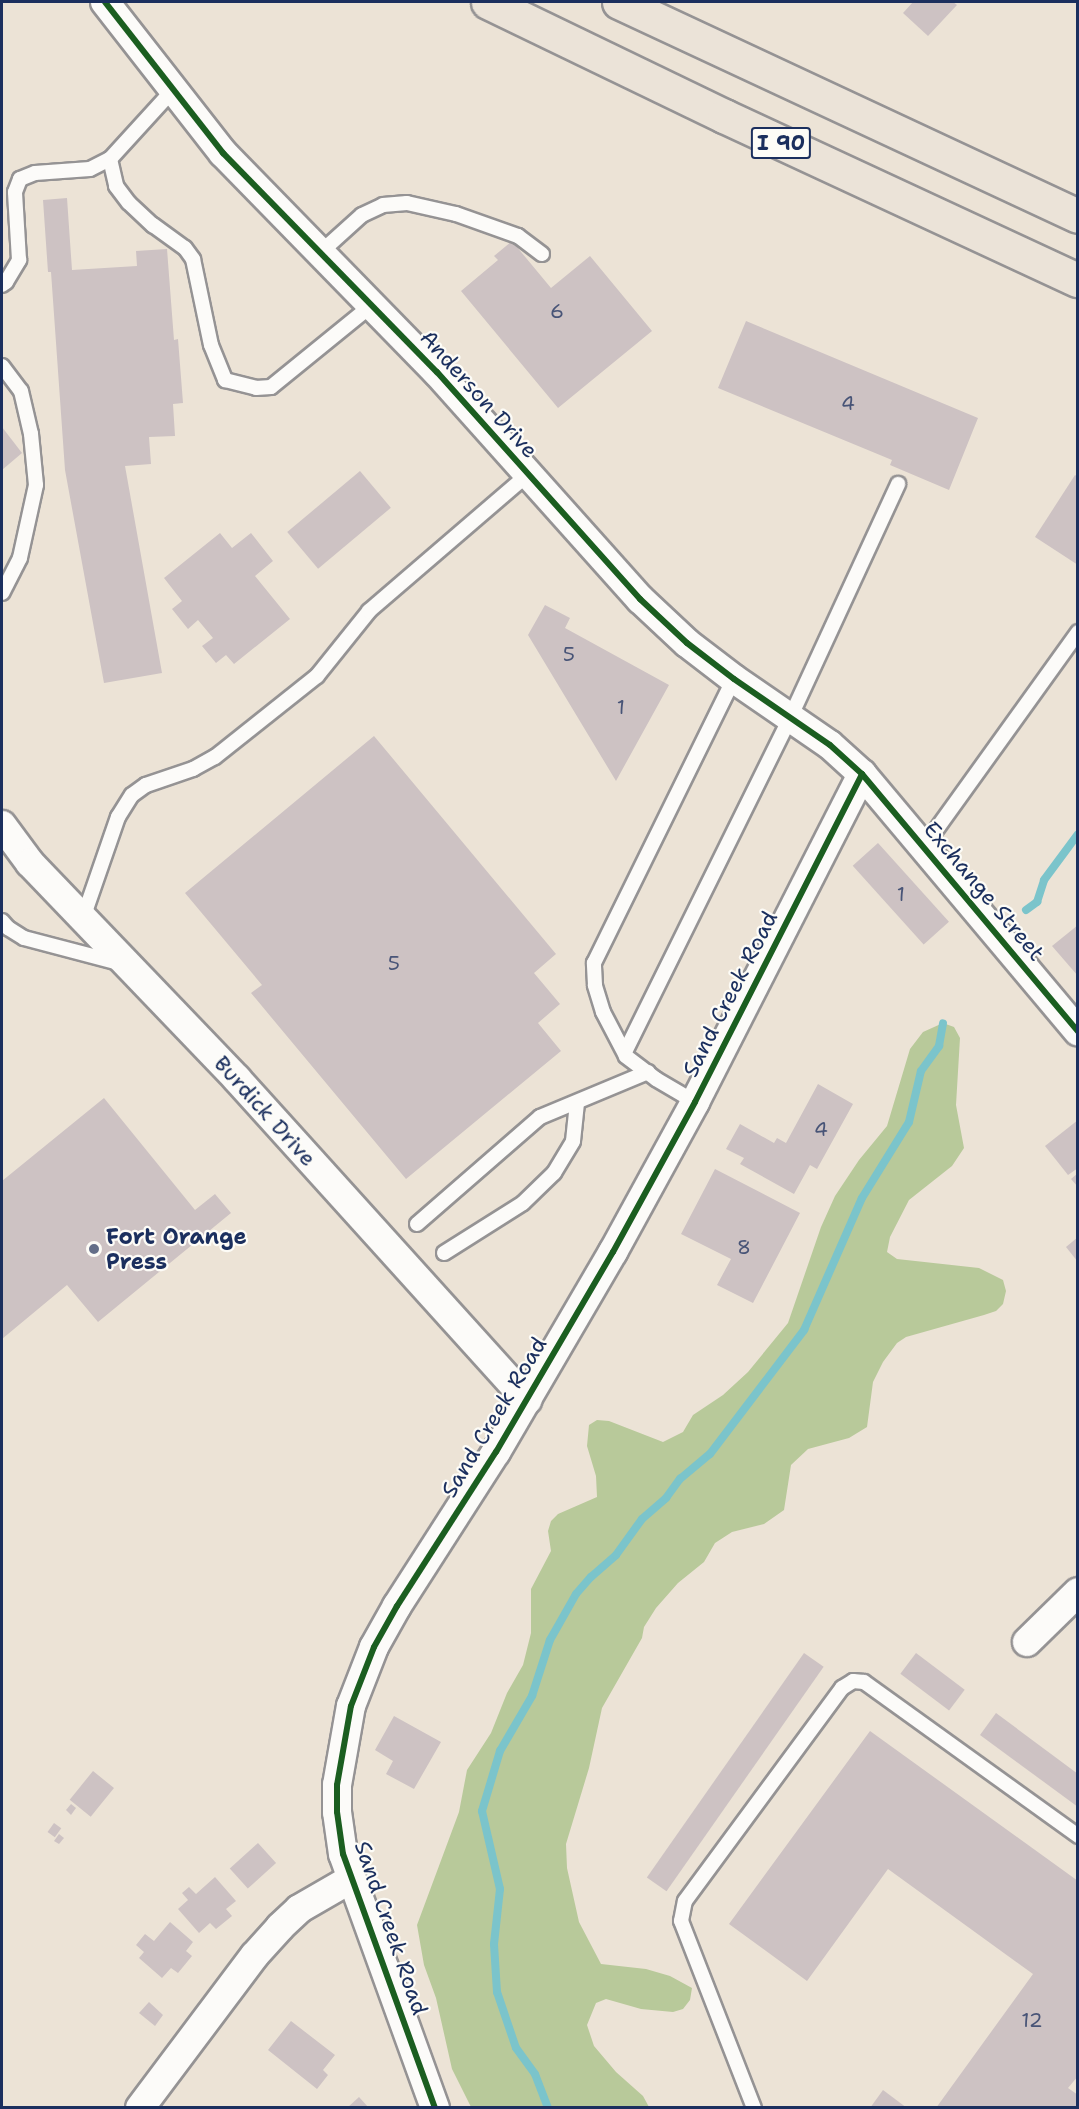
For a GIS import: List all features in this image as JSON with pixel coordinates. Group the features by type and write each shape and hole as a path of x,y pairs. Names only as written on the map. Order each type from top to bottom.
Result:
{"highway":[{"name":"I 90","path":"488,2 724,116 1077,280"},
{"name":"I 90","path":"619,2 1077,216"}],"street":[{"name":"Anderson Drive","path":"105,2 223,153 437,372 640,599 687,643 734,679 830,745 862,774"},
{"name":"Exchange Street","path":"862,774 923,848 1075,1022"},
{"name":"Sand Creek Road","path":"435,2108 351,1879 338,1826 337,1785 347,1721 364,1669 398,1606 527,1400 613,1252 695,1102 862,774"},
{"name":"Burdick Drive","path":"2,825 30,863 237,1079 527,1400"},
{"path":"1027,1642 1077,1592"},
{"path":"140,2108 255,1955 280,1927 306,1904 351,1879"}],"lane":[{"path":"2,285 19,260 15,192 20,179 35,173 90,170 110,159 173,90"},
{"path":"110,159 116,186 129,203 153,225 184,248 193,260 211,345 217,366 225,380 256,388 271,387 372,305"},
{"path":"321,252 362,215 383,205 406,202 456,214 518,236 542,254"},
{"path":"2,366 21,391 31,434 36,485 20,558 2,592"},
{"path":"83,918 118,817 132,795 146,785 193,769 215,757 317,676 369,611 528,474"},
{"path":"625,1052 790,718 898,484"},
{"path":"923,848 1077,632"},
{"path":"695,1102 648,1072 625,1052 603,1012 596,985 594,963 734,679"},
{"path":"2,921 8,928 24,938 128,965"},
{"path":"417,1224 540,1117 648,1072"},
{"path":"444,1253 524,1203 554,1173 573,1141 577,1102"},
{"path":"754,2108 681,1921 685,1901 842,1688 853,1681 864,1682 1077,1836"}],"green space":[{"path":"943,1023 954,1027 960,1038 956,1105 964,1148 952,1166 909,1200 890,1237 887,1252 897,1259 979,1268 1003,1280 1006,1291 1003,1304 996,1311 906,1337 897,1343 883,1362 873,1382 867,1427 849,1438 808,1449 791,1465 784,1510 764,1524 732,1532 715,1543 704,1562 678,1583 656,1608 644,1627 642,1638 602,1708 589,1768 566,1844 567,1868 579,1922 601,1964 646,1969 670,1976 692,1988 690,2000 683,2009 673,2012 641,2009 606,1999 596,2003 587,2025 594,2046 616,2072 643,2096 649,2107 471,2107 452,2069 436,1998 424,1965 417,1925 459,1812 467,1770 491,1733 507,1693 523,1665 531,1633 531,1589 551,1551 548,1531 551,1521 558,1514 597,1497 596,1476 587,1446 589,1425 597,1420 609,1421 663,1442 683,1432 693,1415 723,1395 748,1372 788,1323 821,1227 835,1196 859,1160 887,1126 910,1049 923,1032"}],"building":[{"path":"913,2 953,2 957,5 928,36 903,13"},
{"path":"67,198 72,270 137,266 136,251 167,249 174,340 178,339 183,403 173,404 175,436 149,437 151,464 125,466 162,673 104,683 65,470 51,272 48,272 43,200"},
{"path":"512,241 551,288 590,256 652,331 558,408 461,291 498,260 494,256"},
{"path":"746,321 978,418 949,490 890,465 892,460 718,388"},
{"path":"2,427 22,453 2,470"},
{"path":"360,471 391,508 318,569 287,532"},
{"path":"1075,475 1078,477 1078,565 1035,537"},
{"path":"220,533 232,548 251,533 273,561 255,576 290,619 234,664 226,655 216,663 202,646 213,638 198,620 188,629 172,609 182,601 164,578"},
{"path":"545,605 570,618 565,628 669,685 616,781 528,635"},
{"path":"374,736 556,954 534,973 560,1004 538,1023 561,1051 406,1179 251,993 262,985 185,893"},
{"path":"878,843 949,922 924,945 853,866"},
{"path":"1078,925 1078,976 1052,946"},
{"path":"818,1084 853,1104 817,1169 810,1165 794,1194 740,1164 744,1158 726,1149 740,1124 774,1143 777,1138 786,1143"},
{"name":"Fort Orange Press","path":"104,1098 195,1210 215,1194 231,1213 98,1322 67,1285 2,1339 2,1181"},
{"path":"1078,1120 1078,1168 1068,1175 1045,1146"},
{"path":"715,1169 800,1213 753,1303 717,1285 731,1259 681,1234"},
{"path":"1078,1173 1078,1187 1071,1179"},
{"path":"1078,1237 1078,1262 1066,1247"},
{"path":"804,1653 824,1667 666,1891 647,1877"},
{"path":"916,1653 965,1690 949,1710 900,1674"},
{"path":"996,1713 1078,1774 1078,1807 980,1735"},
{"path":"394,1716 441,1742 414,1789 386,1774 393,1761 375,1750"},
{"path":"870,1731 1078,1881 1078,2076 1068,2088 1078,2095 1078,2108 936,2108 1033,1974 888,1869 807,1981 729,1924"},
{"path":"93,1771 114,1788 91,1817 70,1800"},
{"path":"71,1804 76,1808 71,1815 66,1810"},
{"path":"54,1823 61,1828 55,1837 48,1832"},
{"path":"59,1834 64,1838 59,1844 54,1841"},
{"path":"258,1843 276,1863 248,1888 230,1868"},
{"path":"215,1877 236,1901 226,1909 232,1916 216,1929 210,1923 199,1933 178,1909 188,1900 182,1893 189,1887 196,1894"},
{"path":"170,1922 193,1942 186,1951 192,1956 178,1973 171,1968 162,1978 139,1958 144,1952 136,1945 145,1934 154,1941"},
{"path":"149,2002 163,2015 155,2026 139,2013"},
{"path":"291,2021 335,2055 323,2070 328,2075 317,2089 268,2050"},
{"path":"883,2090 907,2108 870,2108"},
{"path":"359,2097 369,2108 347,2108"}],"waterway":[{"path":"1026,910 1037,902 1044,880 1078,834"},
{"path":"548,2108 535,2074 516,2048 497,1992 494,1944 500,1889 482,1811 500,1751 532,1696 550,1640 576,1594 616,1555 642,1519 666,1498 680,1479 710,1454 804,1330 862,1198 909,1122 921,1071 939,1046 943,1023"}],"cycle path":[{"path":"105,2 223,153 437,372 640,599 687,643 734,679 830,745 862,774 1078,1031"},
{"path":"435,2108 343,1854 337,1812 337,1785 351,1706 374,1647 397,1606 496,1452 613,1252 695,1102 862,774"}],"place":[{"name":"Fort Orange Press","path":"94,1249"}]}
